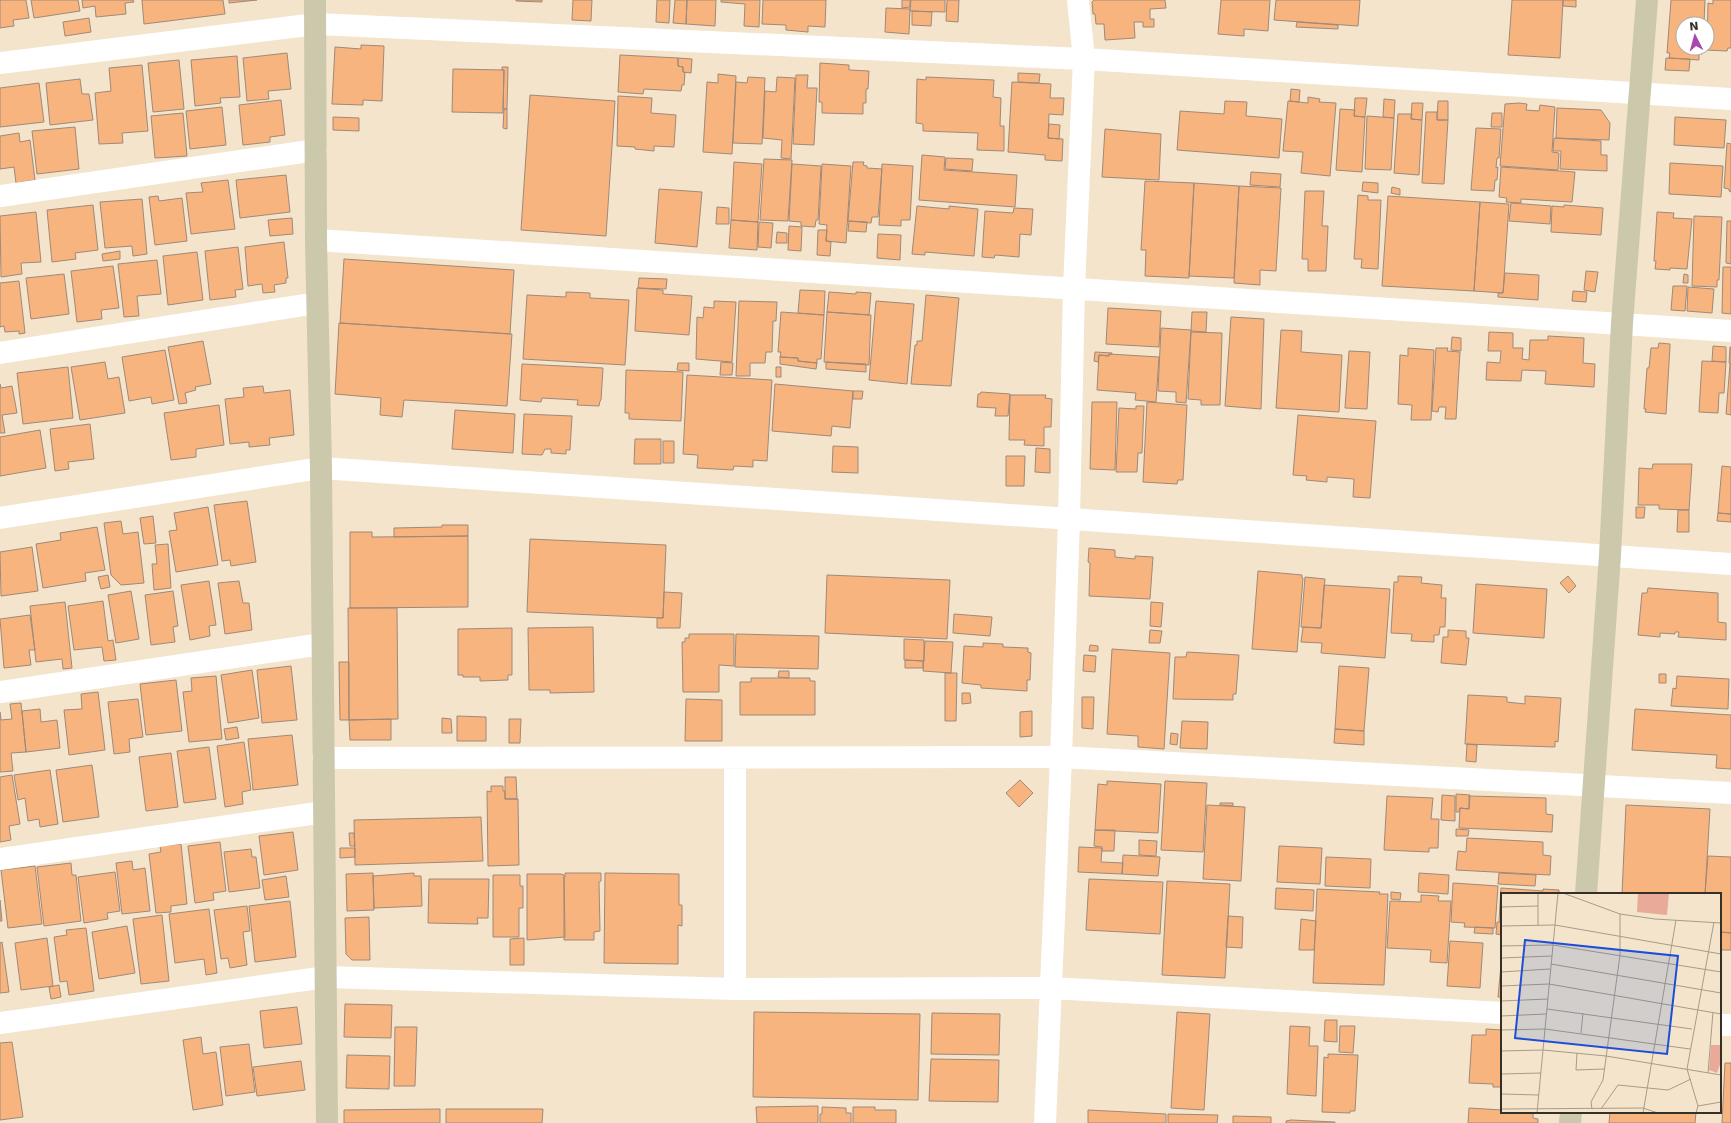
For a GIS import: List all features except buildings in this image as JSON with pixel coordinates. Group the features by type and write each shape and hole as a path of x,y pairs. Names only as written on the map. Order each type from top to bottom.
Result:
{"street":[{"path":"315,0 316,240 321,468 327,1123"},
{"path":"1045,1123 1070,519 1074,288 1084,59 1078,0"},
{"path":"1586,893 1610,555 1622,322 1647,0"},
{"path":"0,63 316,24 1084,59 1639,92 1731,99"},
{"path":"0,196 316,150"},
{"path":"316,240 1622,322 1731,331"},
{"path":"0,353 317,303"},
{"path":"0,518 321,468 1731,564"},
{"path":"0,692 322,644"},
{"path":"323,758 1061,757 1731,793"},
{"path":"735,758 735,990"},
{"path":"0,859 324,812"},
{"path":"0,1023 326,977 735,990 1051,988 1501,1013"},
{"path":"1721,1025 1731,1026"},
{"path":"1570,1123 1571,1113"}]}
